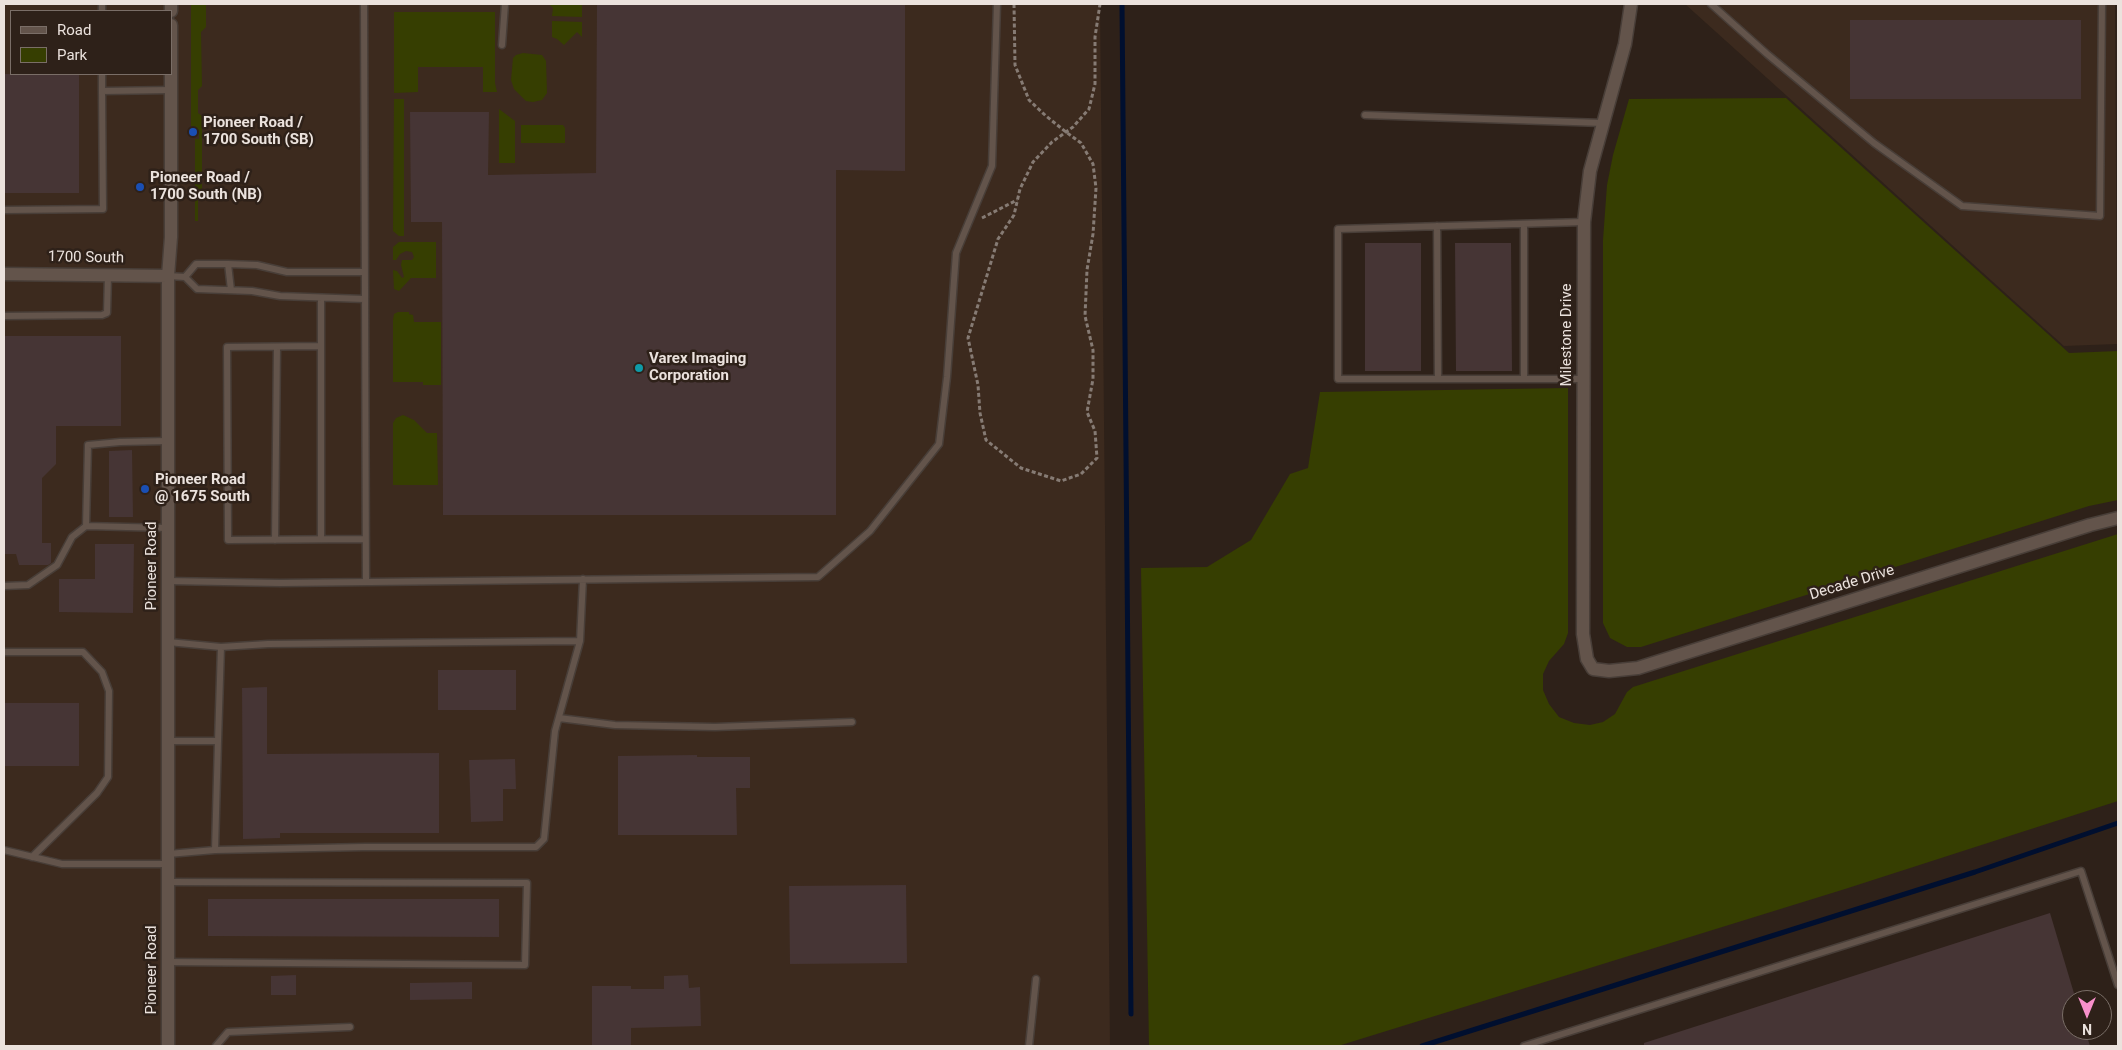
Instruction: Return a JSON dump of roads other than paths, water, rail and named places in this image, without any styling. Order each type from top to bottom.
[{"type":"street","name":"Milestone Drive","points":[[1593,669],[1586,653],[1583,634],[1584,222],[1590,171],[1625,44],[1631,4]]},
{"type":"street","name":"Pioneer Road","points":[[168,1046],[168,276],[171,237],[172,75]]},
{"type":"street","name":"1700 South","points":[[4,274],[168,276]]},
{"type":"street","name":"Decade Drive","points":[[1593,669],[1609,671],[1638,668],[2080,528],[2118,518]]},
{"type":"lane","points":[[364,4],[366,582]]},
{"type":"lane","points":[[502,45],[505,4]]},
{"type":"lane","points":[[168,581],[366,582],[818,576],[870,531],[939,444],[947,377],[956,252],[992,166],[998,4]]},
{"type":"lane","points":[[1712,4],[1767,54],[1874,142],[1962,206],[2100,216],[2102,4]]},
{"type":"lane","points":[[4,210],[103,209],[102,75]]},
{"type":"lane","points":[[102,91],[172,90]]},
{"type":"lane","points":[[1366,115],[1603,123]]},
{"type":"lane","points":[[1583,378],[1338,378],[1338,229],[1584,222]]},
{"type":"lane","points":[[1524,224],[1524,378]]},
{"type":"lane","points":[[1437,226],[1438,378]]},
{"type":"lane","points":[[185,277],[196,264],[257,265],[288,272],[364,272]]},
{"type":"lane","points":[[228,264],[231,290]]},
{"type":"lane","points":[[4,316],[102,315],[107,313],[108,275]]},
{"type":"lane","points":[[168,276],[185,277],[197,289],[252,291],[280,296],[364,300]]},
{"type":"lane","points":[[321,298],[322,539]]},
{"type":"lane","points":[[322,346],[227,347],[228,540],[365,539]]},
{"type":"lane","points":[[276,540],[277,347]]},
{"type":"lane","points":[[86,526],[88,445],[168,441]]},
{"type":"lane","points":[[4,586],[28,585],[57,565],[72,537],[86,526],[168,528]]},
{"type":"lane","points":[[4,850],[62,864],[168,859],[215,850],[536,846],[544,839],[555,731],[580,641],[583,579]]},
{"type":"lane","points":[[168,642],[220,647],[268,644],[580,641]]},
{"type":"lane","points":[[215,850],[220,647]]},
{"type":"lane","points":[[4,652],[83,652],[102,672],[109,691],[108,777],[97,793],[32,857]]},
{"type":"lane","points":[[559,718],[615,725],[715,727],[852,722]]},
{"type":"lane","points":[[168,741],[218,741]]},
{"type":"lane","points":[[1524,1046],[2081,871],[2118,985]]},
{"type":"lane","points":[[168,882],[527,883],[524,965],[168,962]]},
{"type":"lane","points":[[1029,1046],[1036,979]]},
{"type":"lane","points":[[216,1046],[228,1032],[350,1027]]},
{"type":"waterway","points":[[1122,4],[1131,1014]]},
{"type":"waterway","points":[[1422,1046],[1975,872],[2118,823]]},
{"type":"place","name":"Pioneer Road / 1700 South (SB)","points":[[193,132]]},
{"type":"place","name":"Pioneer Road / 1700 South (NB)","points":[[140,187]]},
{"type":"place","name":"Varex Imaging Corporation","points":[[639,368]]},
{"type":"place","name":"Pioneer Road @ 1675 South","points":[[145,489]]}]
